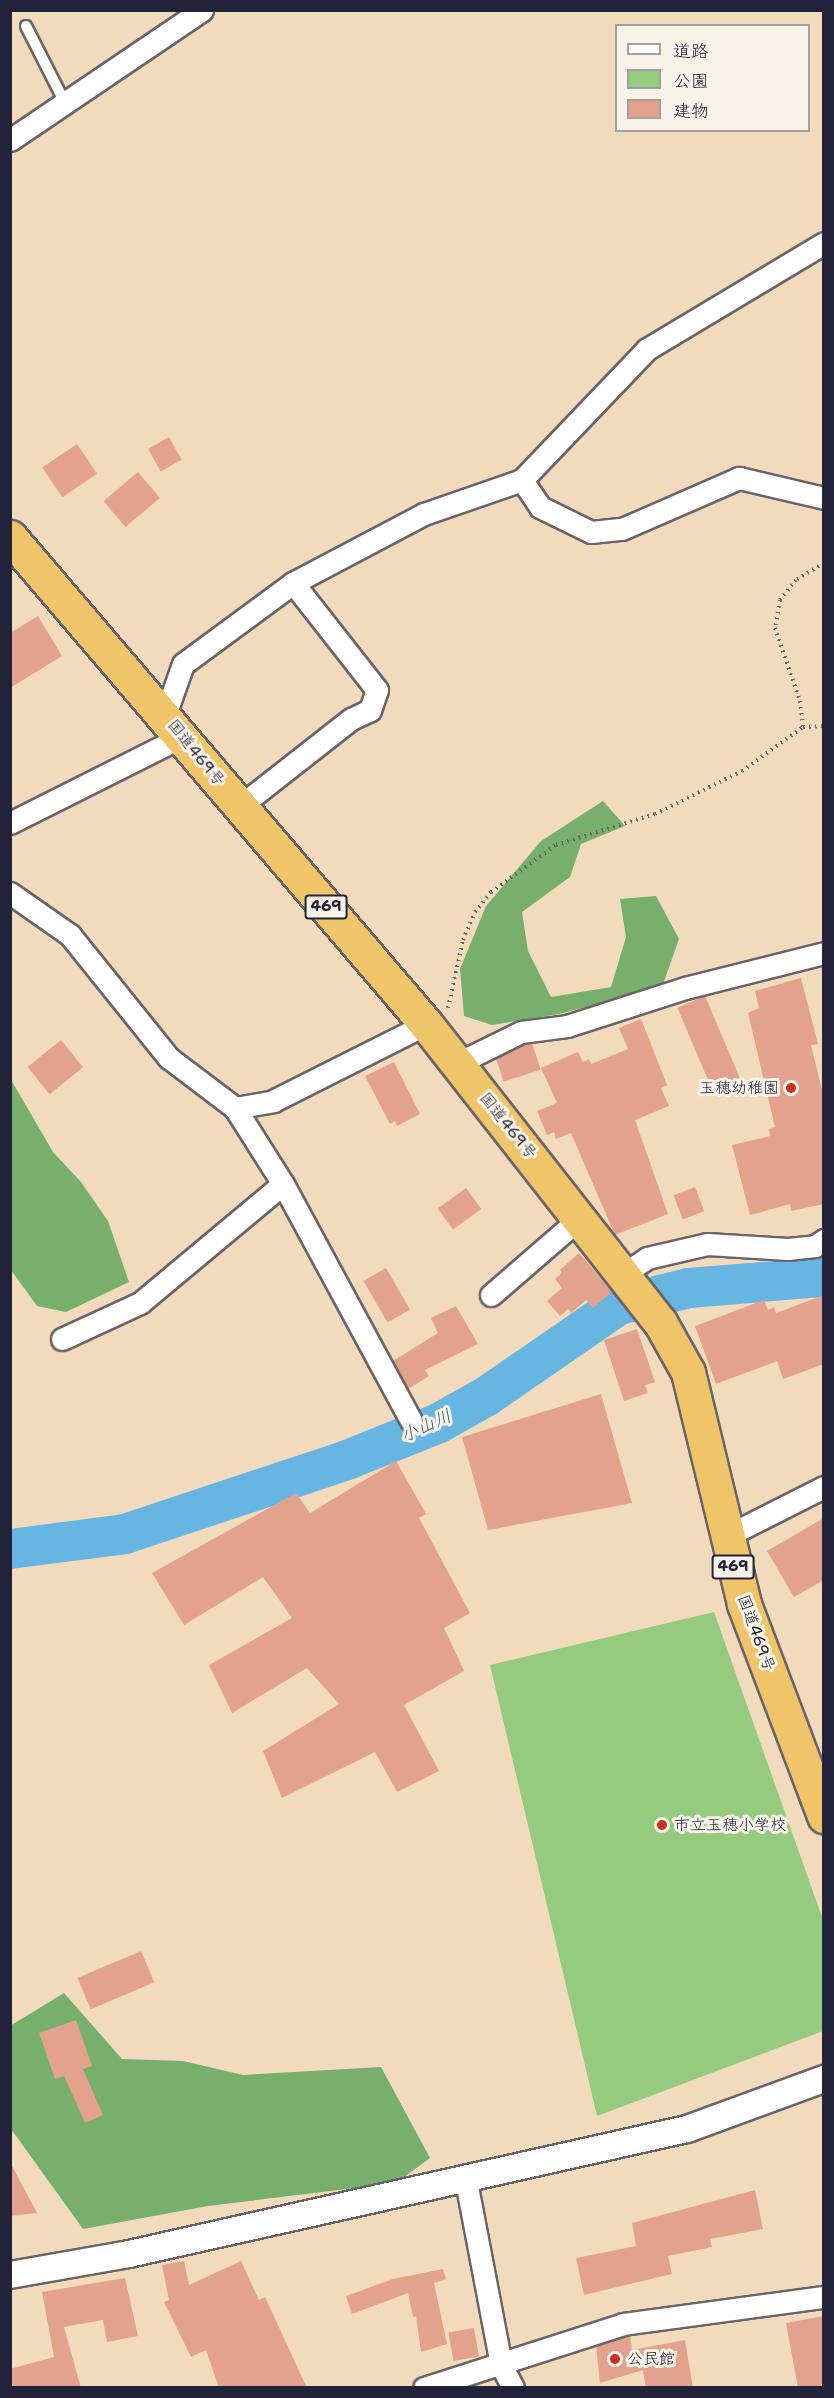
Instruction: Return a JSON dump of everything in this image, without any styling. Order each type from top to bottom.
[{"type":"highway","name":"国道469号","points":[[10,537],[441,1042],[581,1217],[655,1316],[688,1372],[711,1458],[725,1537],[744,1604],[824,1816]]},
{"type":"street","points":[[10,140],[66,106],[202,10]]},
{"type":"street","points":[[10,823],[172,727],[183,664],[293,583],[424,514],[522,480],[647,349],[824,243]]},
{"type":"street","points":[[522,480],[540,507],[591,532],[622,529],[740,478],[824,498]]},
{"type":"street","points":[[240,806],[351,719],[370,710],[376,690],[293,583]]},
{"type":"street","points":[[10,893],[70,935],[169,1058],[235,1108],[283,1184],[411,1421]]},
{"type":"street","points":[[235,1108],[273,1101],[441,1042],[567,1026],[685,988],[824,953]]},
{"type":"street","points":[[63,1339],[140,1303],[283,1184]]},
{"type":"street","points":[[491,1295],[581,1217]]},
{"type":"street","points":[[629,1279],[647,1258],[707,1244],[788,1249],[815,1246],[824,1240]]},
{"type":"street","points":[[725,1537],[824,1487]]},
{"type":"street","points":[[10,2276],[129,2254],[466,2181],[687,2130],[824,2079]]},
{"type":"street","points":[[466,2181],[501,2365],[513,2388]]},
{"type":"street","points":[[424,2388],[623,2324],[824,2297]]},
{"type":"lane","points":[[26,26],[66,106]]},
{"type":"path","points":[[802,727],[800,701],[775,628],[780,600],[796,580],[824,563]]},
{"type":"path","points":[[441,1042],[463,940],[475,912],[491,892],[556,845],[655,814],[742,771],[802,727],[824,726]]},
{"type":"green space","points":[[603,801],[625,826],[581,844],[570,877],[522,912],[528,951],[551,997],[611,987],[626,937],[620,899],[656,896],[679,939],[662,987],[559,1014],[492,1025],[464,1016],[460,969],[486,906],[541,841]]},
{"type":"green space","points":[[10,1078],[53,1152],[81,1182],[108,1221],[129,1282],[66,1312],[37,1306],[11,1270]]},
{"type":"green space","points":[[714,1612],[823,1920],[823,2031],[597,2116],[490,1665]]},
{"type":"green space","points":[[64,1993],[122,2059],[183,2061],[243,2075],[381,2067],[430,2158],[396,2183],[208,2206],[83,2229],[11,2129],[10,2026]]},
{"type":"building","points":[[169,437],[182,460],[161,471],[148,449]]},
{"type":"building","points":[[77,444],[97,474],[62,497],[42,467]]},
{"type":"building","points":[[138,472],[160,498],[125,527],[104,501]]},
{"type":"building","points":[[38,616],[62,656],[10,688],[10,633]]},
{"type":"building","points":[[801,978],[818,1044],[811,1045],[824,1098],[824,1204],[791,1211],[790,1204],[750,1215],[732,1145],[770,1136],[769,1129],[775,1127],[748,1013],[759,1008],[755,991]]},
{"type":"building","points":[[705,996],[740,1078],[712,1090],[677,1008]]},
{"type":"building","points":[[641,1019],[667,1085],[661,1088],[669,1106],[635,1120],[668,1214],[615,1235],[571,1133],[556,1139],[554,1132],[547,1135],[537,1111],[557,1103],[541,1068],[578,1052],[583,1062],[589,1059],[591,1064],[628,1049],[619,1028]]},
{"type":"building","points":[[61,1040],[83,1067],[50,1094],[28,1067]]},
{"type":"building","points":[[532,1043],[541,1070],[504,1082],[495,1055]]},
{"type":"building","points":[[394,1062],[420,1114],[397,1126],[395,1121],[390,1124],[365,1076]]},
{"type":"building","points":[[695,1187],[704,1211],[683,1220],[674,1195]]},
{"type":"building","points":[[466,1188],[481,1209],[453,1230],[438,1209]]},
{"type":"building","points":[[579,1253],[612,1292],[593,1308],[586,1300],[571,1313],[568,1309],[560,1316],[547,1301],[562,1288],[555,1279],[562,1273],[560,1270]]},
{"type":"building","points":[[386,1268],[410,1310],[387,1323],[363,1281]]},
{"type":"building","points":[[824,1295],[824,1364],[783,1379],[777,1361],[716,1384],[695,1326],[764,1300],[768,1310],[774,1307],[776,1313]]},
{"type":"building","points":[[456,1306],[478,1344],[425,1370],[429,1376],[408,1389],[393,1361],[438,1333],[431,1318]]},
{"type":"building","points":[[637,1329],[655,1382],[645,1385],[648,1393],[624,1401],[604,1340]]},
{"type":"building","points":[[601,1394],[632,1503],[488,1530],[462,1437]]},
{"type":"building","points":[[396,1461],[426,1514],[419,1518],[470,1613],[444,1628],[464,1671],[404,1705],[439,1771],[397,1792],[375,1752],[282,1798],[263,1751],[339,1704],[307,1668],[232,1713],[209,1665],[292,1618],[263,1577],[184,1625],[152,1573],[296,1493],[310,1513]]},
{"type":"building","points":[[824,1518],[824,1580],[794,1597],[767,1551]]},
{"type":"building","points":[[141,1951],[154,1982],[91,2009],[77,1978]]},
{"type":"building","points":[[76,2020],[92,2066],[83,2069],[103,2115],[85,2123],[64,2076],[55,2079],[39,2033]]},
{"type":"building","points":[[10,2162],[37,2213],[10,2216]]},
{"type":"building","points":[[755,2190],[763,2229],[710,2239],[712,2247],[668,2256],[672,2274],[584,2295],[576,2258],[636,2246],[632,2223]]},
{"type":"building","points":[[184,2261],[189,2285],[241,2261],[259,2300],[265,2297],[307,2388],[219,2388],[206,2350],[191,2357],[164,2302],[169,2300],[162,2265]]},
{"type":"building","points":[[443,2269],[446,2279],[434,2283],[447,2344],[421,2352],[416,2316],[413,2317],[408,2293],[352,2314],[346,2296],[393,2279]]},
{"type":"building","points":[[125,2278],[138,2336],[107,2342],[103,2320],[64,2327],[81,2388],[10,2388],[10,2369],[54,2357],[42,2292]]},
{"type":"building","points":[[824,2316],[824,2388],[798,2388],[786,2323]]},
{"type":"building","points":[[474,2328],[479,2357],[453,2361],[448,2333]]},
{"type":"building","points":[[630,2336],[632,2350],[685,2340],[693,2388],[646,2388],[643,2370],[600,2383],[596,2346]]},
{"type":"waterway","name":"小山川","points":[[10,1549],[125,1534],[347,1460],[439,1423],[487,1396],[619,1305],[689,1288],[824,1277]]},
{"type":"place","name":"玉穂幼稚園","points":[[791,1088]]},
{"type":"place","name":"市立玉穂小学校","points":[[662,1825]]},
{"type":"place","name":"公民館","points":[[615,2359]]}]
